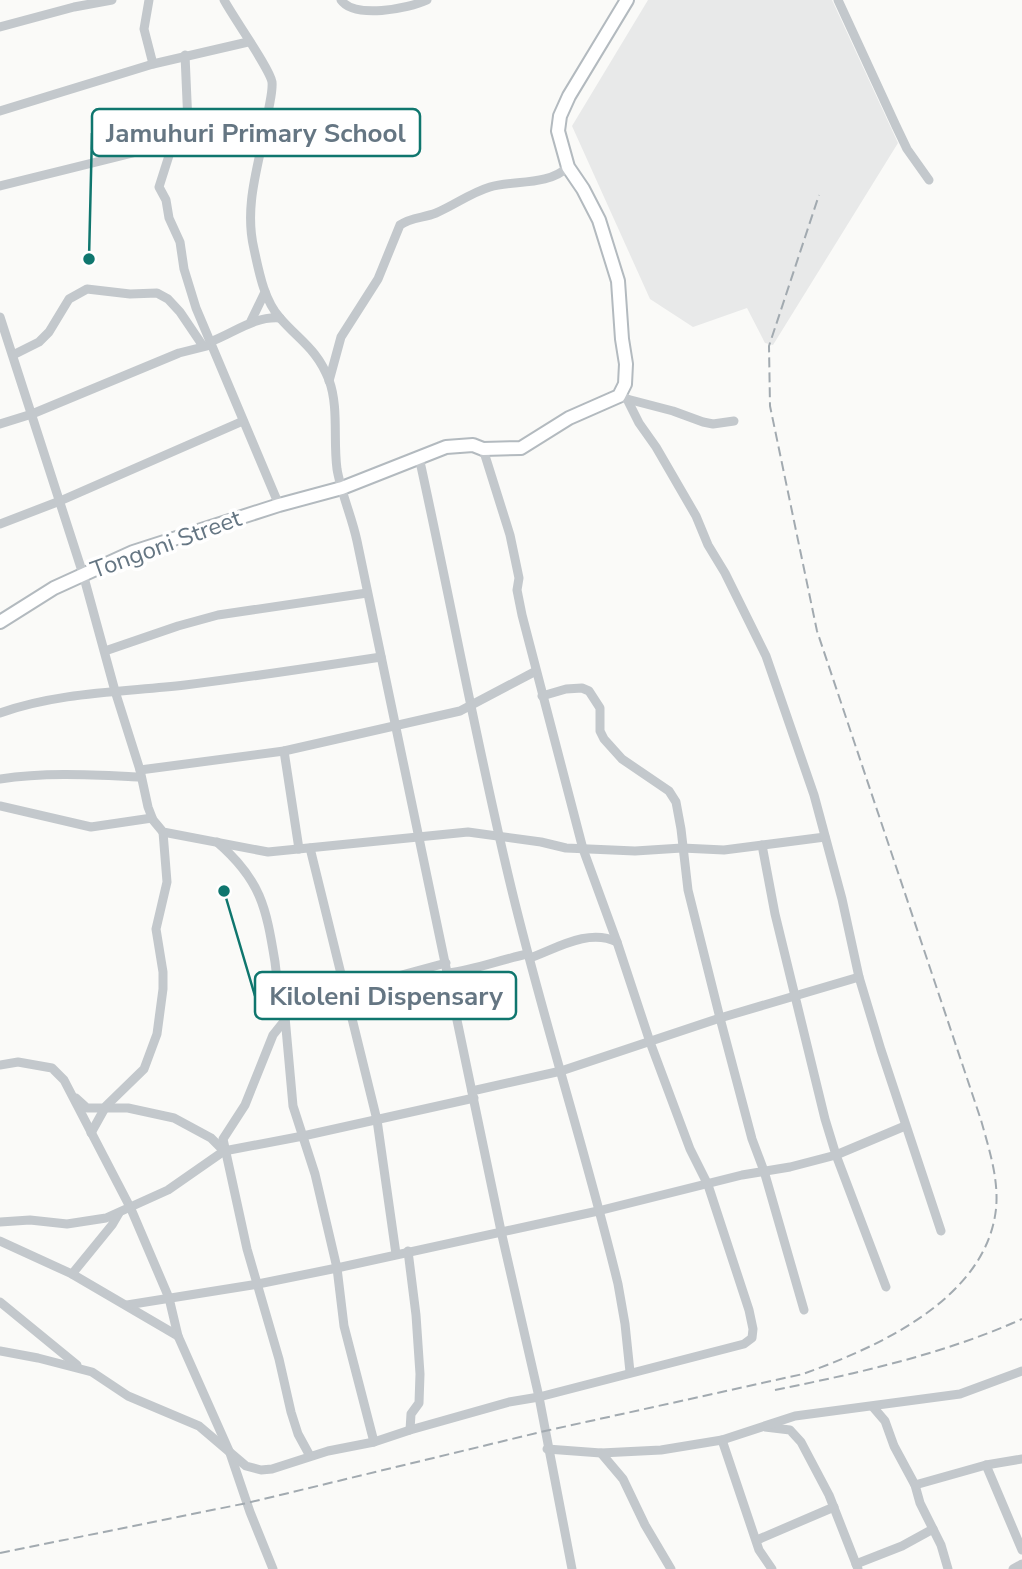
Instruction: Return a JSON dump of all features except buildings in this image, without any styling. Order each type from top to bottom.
[{"type":"street","points":[[0,27],[74,7],[112,0]]},
{"type":"street","points":[[149,0],[144,29],[153,64]]},
{"type":"street","points":[[224,0],[272,82],[253,183],[250,214],[253,245],[265,292],[280,318],[304,340],[317,357],[329,381],[337,469],[351,512],[501,1231],[539,1397],[572,1569]]},
{"type":"street","points":[[341,0],[346,7],[357,10],[403,9],[427,0]]},
{"type":"street","points":[[627,0],[569,96],[560,116],[558,131],[568,167],[583,188],[599,220],[618,281],[626,364],[623,397],[690,504],[708,545],[760,642],[799,748],[842,899],[859,977],[905,1126],[942,1231]]},
{"type":"street","points":[[838,0],[907,149],[929,180]]},
{"type":"street","points":[[0,111],[185,55],[248,42]]},
{"type":"street","points":[[185,55],[188,124],[173,143],[159,187],[180,242],[192,295],[208,344],[279,505]]},
{"type":"street","points":[[0,186],[173,143],[268,112]]},
{"type":"street","points":[[329,381],[341,337],[378,279],[400,225],[432,215],[457,200],[492,186],[539,180],[568,167]]},
{"type":"street","points":[[0,355],[13,354],[39,342],[49,332],[69,299],[87,289],[130,294],[157,293],[168,299],[208,344]]},
{"type":"street","points":[[251,321],[265,292]]},
{"type":"street","points":[[0,317],[83,574],[152,818],[163,832],[167,882],[156,929],[163,989],[157,1034],[144,1069],[106,1107],[91,1133]]},
{"type":"street","points":[[0,424],[32,414],[179,353],[208,344],[251,321],[280,318]]},
{"type":"street","points":[[623,397],[703,422],[734,422]]},
{"type":"street","name":"Tongoni Street","points":[[0,622],[54,588],[133,552],[279,505],[342,488],[446,447],[474,445],[483,449],[521,448],[569,418],[623,397]]},
{"type":"street","points":[[0,524],[60,501],[243,421]]},
{"type":"street","points":[[0,1302],[81,1368],[128,1396],[198,1426],[246,1465],[261,1470],[374,1442],[509,1402],[539,1397],[744,1343],[752,1338],[749,1310],[708,1185],[690,1149],[650,1042],[583,849],[517,590],[519,578],[510,535],[483,449]]},
{"type":"street","points":[[419,457],[499,836],[618,1284],[630,1372]]},
{"type":"street","points":[[105,651],[218,615],[367,593]]},
{"type":"street","points":[[0,713],[49,701],[115,691],[195,684],[381,657]]},
{"type":"street","points":[[0,779],[20,776],[140,773],[284,751],[472,706],[536,671]]},
{"type":"street","points":[[542,695],[566,689],[582,688],[590,691],[600,708],[600,731],[604,739],[622,760],[673,796],[681,829],[688,890],[720,1018],[752,1139],[764,1171],[804,1310]]},
{"type":"street","points":[[284,751],[299,849]]},
{"type":"street","points":[[0,806],[91,827],[152,818]]},
{"type":"street","points":[[163,832],[259,851],[420,839],[468,832],[583,849],[635,851],[682,848],[723,850],[825,837]]},
{"type":"street","points":[[216,841],[242,865],[268,917],[280,995],[287,1010],[285,1020],[290,1091],[315,1174],[337,1268],[344,1326],[374,1442]]},
{"type":"street","points":[[762,845],[775,914],[825,1119],[886,1287]]},
{"type":"street","points":[[310,848],[377,1120],[396,1254]]},
{"type":"street","points":[[287,1010],[298,1003],[345,991],[447,968],[464,971],[490,962],[529,956],[588,937],[602,936],[617,942]]},
{"type":"street","points":[[0,1222],[30,1220],[67,1224],[106,1218],[168,1190],[225,1150],[377,1120],[561,1071],[720,1018],[859,977]]},
{"type":"street","points":[[285,1020],[273,1035],[245,1105],[224,1137],[240,1218],[298,1434],[310,1456]]},
{"type":"street","points":[[0,1065],[18,1062],[52,1068],[64,1080],[131,1209],[169,1298],[178,1336],[230,1453],[273,1569]]},
{"type":"street","points":[[70,1092],[87,1108],[106,1107],[154,1112],[174,1118],[211,1138],[225,1150]]},
{"type":"street","points":[[127,1305],[258,1284],[598,1211],[836,1155],[905,1126]]},
{"type":"street","points":[[72,1274],[112,1226],[119,1213]]},
{"type":"street","points":[[0,1241],[72,1274],[178,1336]]},
{"type":"street","points":[[408,1251],[420,1374],[419,1403],[411,1414],[410,1430]]},
{"type":"street","points":[[0,1351],[81,1368]]},
{"type":"street","points":[[547,1449],[601,1453],[662,1450],[722,1440],[795,1416],[960,1394],[1022,1371]]},
{"type":"street","points":[[873,1406],[885,1421],[894,1446],[915,1485],[920,1503],[941,1545],[948,1569]]},
{"type":"street","points":[[762,1426],[785,1429],[801,1443],[834,1507],[857,1566],[933,1529]]},
{"type":"street","points":[[722,1440],[762,1557],[772,1569]]},
{"type":"street","points":[[601,1453],[623,1479],[645,1525],[671,1569]]},
{"type":"street","points":[[915,1485],[986,1465],[1022,1459]]},
{"type":"street","points":[[986,1465],[1022,1550]]},
{"type":"street","points":[[757,1540],[834,1507]]},
{"type":"street","points":[[1013,1569],[1022,1564]]},
{"type":"shaded area","points":[[648,0],[832,0],[898,143],[773,345],[765,343],[747,308],[693,327],[650,299],[572,126]]},
{"type":"railway","points":[[0,1553],[247,1503],[545,1431],[803,1374],[894,1334],[950,1294],[972,1269],[988,1241],[996,1209],[995,1175],[990,1153],[817,631],[770,406],[769,346],[819,195]]},
{"type":"railway","points":[[775,1390],[932,1352],[1022,1319]]},
{"type":"place","name":"Jamuhuri Primary School","points":[[89,259]]},
{"type":"place","name":"Kiloleni Dispensary","points":[[224,891]]}]
